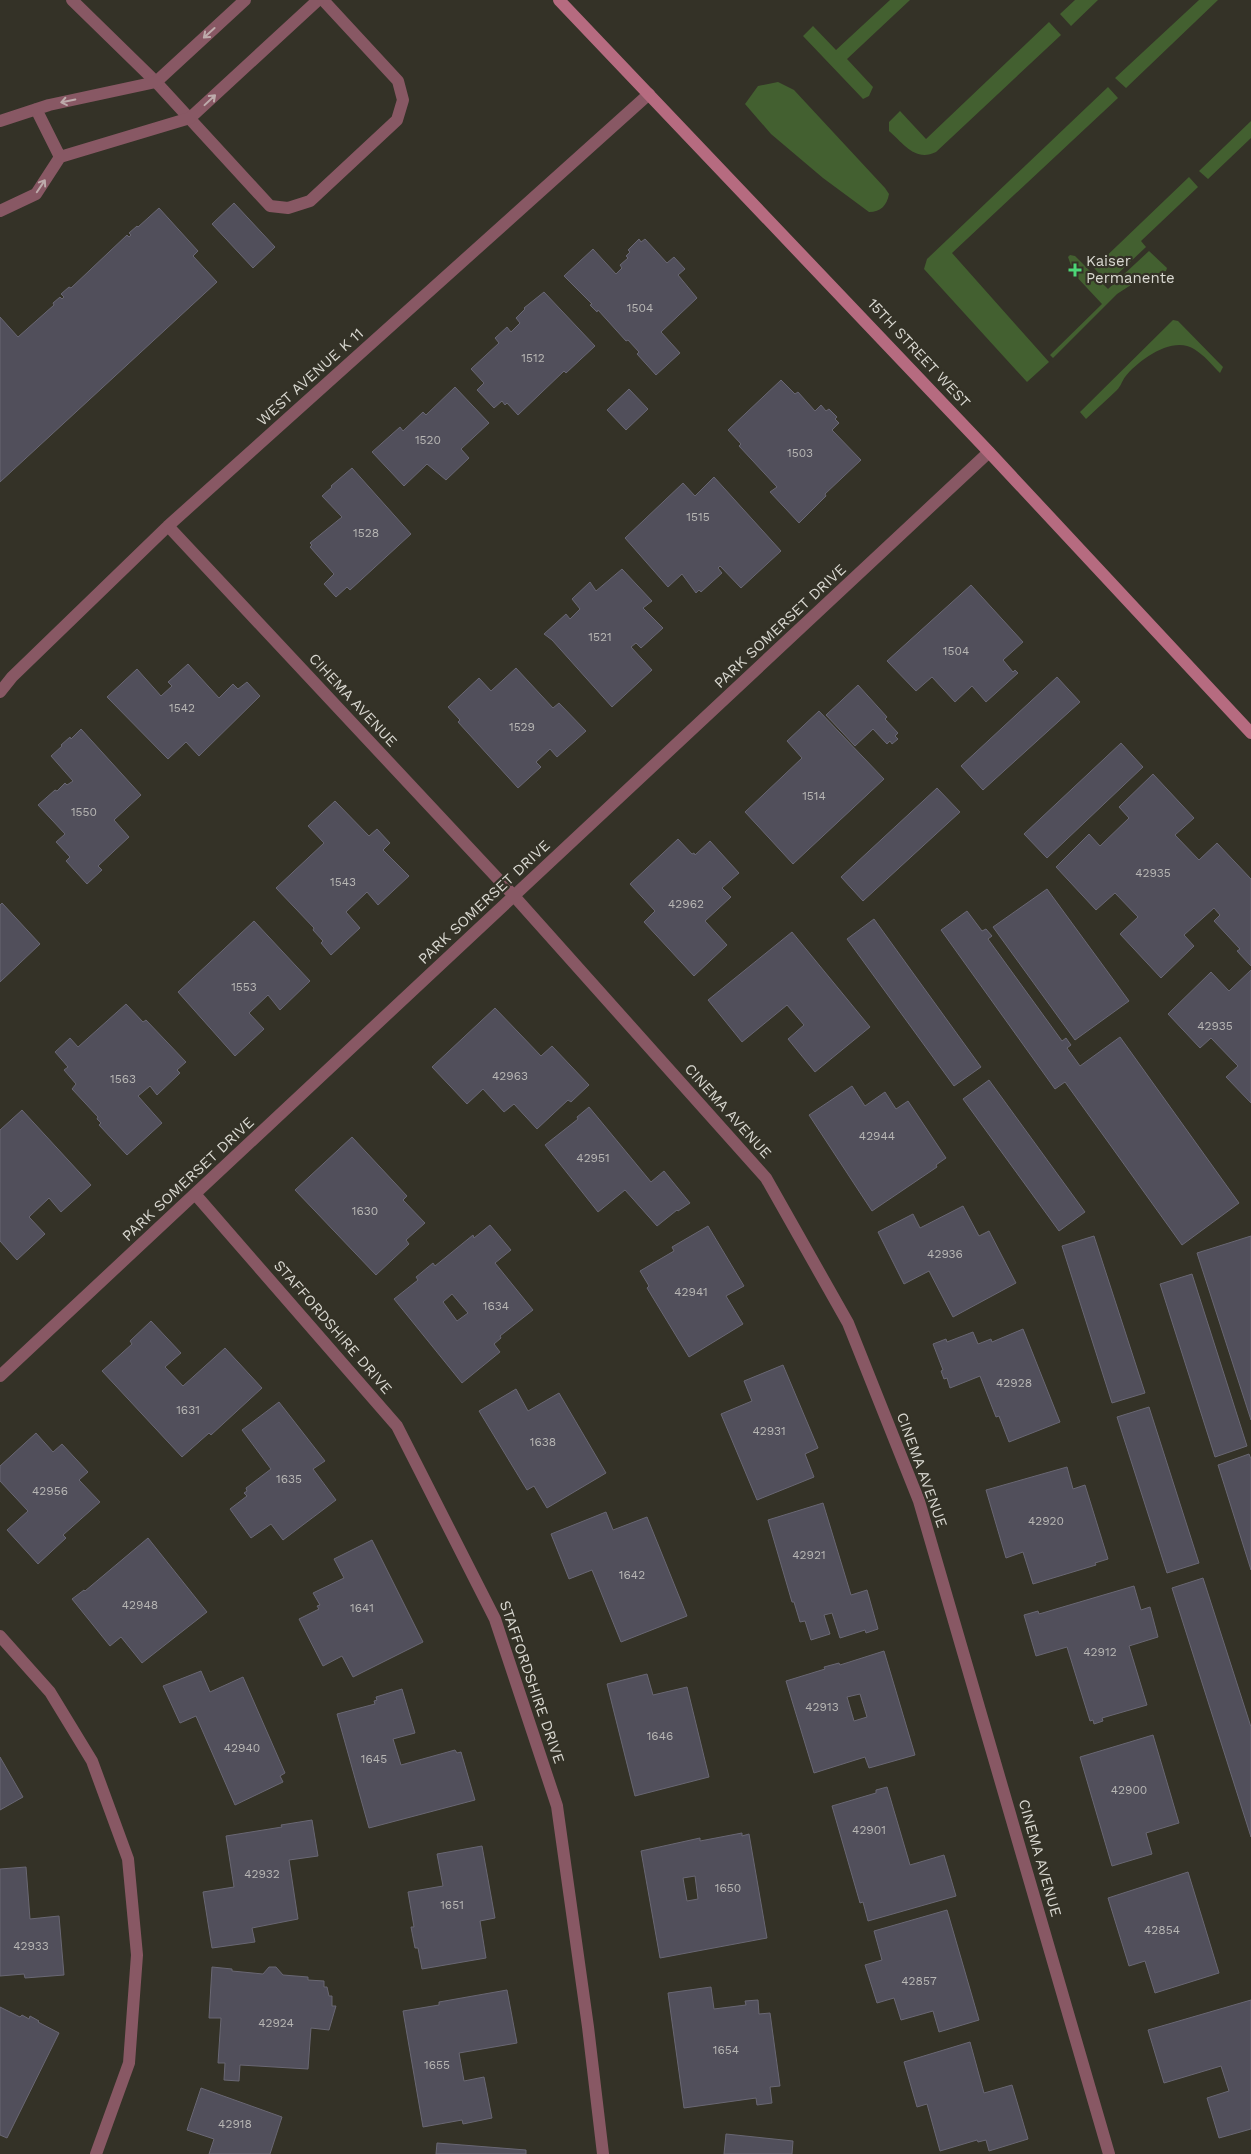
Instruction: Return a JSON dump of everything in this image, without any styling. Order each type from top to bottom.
[{"type":"street","points":[[72,0],[156,82],[270,206],[288,208],[310,201],[397,120],[403,100],[398,80],[323,0]]},
{"type":"street","points":[[0,122],[36,109],[156,82],[245,0]]},
{"type":"street","points":[[0,212],[36,194],[60,157],[190,118],[318,0]]},
{"type":"street","name":"15TH STREET WEST","points":[[559,0],[989,452],[1251,733]]},
{"type":"street","name":"WEST AVENUE K 11","points":[[0,692],[12,677],[168,526],[649,94]]},
{"type":"street","points":[[36,109],[60,157]]},
{"type":"street","name":"PARK SOMERSET DRIVE","points":[[0,1376],[989,452]]},
{"type":"street","name":"CIHEMA AVENUE","points":[[168,526],[514,896]]},
{"type":"street","name":"CINEMA AVENUE","points":[[514,896],[766,1178],[848,1323],[919,1501],[1109,2154]]},
{"type":"street","name":"STAFFORDSHIRE DRIVE","points":[[195,1194],[397,1426],[495,1619],[557,1806],[588,2027],[603,2154]]},
{"type":"street","points":[[0,1636],[50,1692],[92,1761],[128,1859],[137,1955],[129,2063],[96,2154]]},
{"type":"green space","points":[[890,0],[910,0],[847,59],[873,87],[869,96],[863,99],[803,36],[813,26],[836,50]]},
{"type":"green space","points":[[1075,0],[1098,0],[1071,26],[1060,14]]},
{"type":"green space","points":[[1199,0],[1218,0],[1126,88],[1115,78]]},
{"type":"green space","points":[[1049,22],[1061,35],[936,152],[929,155],[916,153],[905,146],[889,131],[889,122],[900,111],[926,139]]},
{"type":"green space","points":[[778,82],[794,90],[885,188],[889,194],[883,207],[877,211],[869,212],[823,178],[771,134],[745,104],[758,86]]},
{"type":"green space","points":[[1108,87],[1118,98],[952,253],[1049,362],[1027,382],[924,269],[927,259]]},
{"type":"green space","points":[[1251,121],[1251,138],[1208,179],[1199,171]]},
{"type":"green space","points":[[1189,177],[1198,187],[1141,241],[1146,247],[1108,283],[1094,268]]},
{"type":"green space","points":[[1149,251],[1167,268],[1166,271],[1140,279],[1117,294],[1053,358],[1050,355],[1102,304],[1074,274],[1068,257],[1070,255],[1075,256],[1108,289]]},
{"type":"green space","points":[[1173,320],[1178,321],[1223,367],[1220,373],[1205,357],[1186,345],[1166,347],[1138,363],[1125,377],[1120,387],[1086,419],[1080,412]]},
{"type":"building","points":[[234,203],[275,247],[253,268],[212,224]]},
{"type":"building","points":[[159,208],[198,251],[193,256],[217,282],[0,482],[0,317],[18,337],[54,305],[53,303],[60,297],[62,299],[64,297],[61,294],[69,287],[71,288],[127,235],[129,237],[131,235],[129,233]]},
{"type":"building","points":[[639,239],[641,242],[645,239],[667,263],[674,257],[685,269],[678,275],[697,298],[661,332],[680,353],[656,375],[637,354],[639,352],[628,340],[626,341],[598,310],[597,312],[590,305],[592,304],[564,276],[593,249],[616,274],[622,268],[620,265],[628,258],[626,256],[630,252],[628,250]]},
{"type":"building","points":[[544,292],[595,346],[566,373],[564,371],[518,415],[507,403],[505,405],[502,401],[494,408],[477,390],[484,383],[471,369],[499,343],[495,338],[507,327],[511,332],[520,323],[516,318],[524,308]]},
{"type":"building","points":[[781,380],[795,394],[798,392],[815,411],[821,405],[826,411],[829,409],[837,417],[835,419],[839,423],[832,430],[861,460],[825,494],[826,496],[799,523],[770,492],[777,487],[739,446],[741,444],[728,430]]},
{"type":"building","points":[[455,387],[489,423],[461,449],[469,458],[446,480],[427,464],[404,486],[372,452],[400,427],[403,431],[423,412],[426,415]]},
{"type":"building","points":[[629,389],[648,409],[626,430],[607,410]]},
{"type":"building","points":[[352,468],[411,534],[350,590],[347,587],[336,597],[324,584],[334,574],[310,547],[312,545],[310,543],[342,517],[322,496]]},
{"type":"building","points":[[714,477],[781,551],[741,588],[720,566],[718,568],[722,573],[701,592],[699,590],[696,593],[682,574],[668,587],[625,538],[683,483],[695,496]]},
{"type":"building","points":[[622,569],[652,601],[643,608],[663,628],[641,648],[636,643],[631,647],[652,670],[612,707],[552,640],[544,634],[566,614],[570,619],[580,609],[572,599],[590,582],[596,591]]},
{"type":"building","points":[[971,585],[1023,642],[1003,660],[1013,672],[1015,670],[1018,673],[986,702],[972,686],[955,702],[932,677],[916,691],[887,661]]},
{"type":"building","points":[[188,664],[219,698],[233,684],[238,689],[247,682],[260,696],[199,756],[186,742],[168,759],[107,697],[137,669],[161,696],[172,686],[168,682]]},
{"type":"building","points":[[516,668],[553,708],[559,703],[586,731],[557,757],[550,749],[536,762],[541,767],[518,788],[458,722],[460,720],[448,707],[479,678],[491,691]]},
{"type":"building","points":[[1057,677],[1080,702],[983,790],[961,766]]},
{"type":"building","points":[[858,685],[887,717],[885,719],[898,733],[895,736],[898,739],[892,744],[890,741],[887,744],[873,729],[855,746],[826,715]]},
{"type":"building","points":[[819,711],[884,779],[793,864],[745,812],[802,758],[787,741]]},
{"type":"building","points":[[81,729],[141,795],[114,820],[129,837],[98,866],[102,870],[87,884],[66,861],[70,857],[56,842],[65,834],[38,805],[65,783],[67,785],[73,781],[51,756]]},
{"type":"building","points":[[1121,743],[1143,767],[1047,858],[1024,834]]},
{"type":"building","points":[[1153,774],[1194,818],[1175,835],[1199,860],[1217,843],[1251,879],[1251,966],[1237,951],[1240,949],[1214,921],[1220,915],[1214,908],[1184,935],[1194,946],[1161,978],[1120,934],[1138,917],[1115,893],[1096,910],[1056,867],[1089,834],[1100,846],[1129,818],[1119,807]]},
{"type":"building","points":[[937,788],[960,812],[863,901],[841,877]]},
{"type":"building","points":[[335,801],[369,836],[377,829],[390,843],[383,850],[409,876],[378,905],[367,892],[346,912],[360,928],[331,955],[321,943],[323,941],[313,930],[314,928],[276,888],[324,843],[308,826]]},
{"type":"building","points":[[678,839],[695,855],[710,841],[739,873],[722,888],[731,897],[705,921],[727,945],[694,976],[644,922],[655,911],[630,884]]},
{"type":"building","points":[[1047,889],[1129,1001],[1075,1040],[993,927]]},
{"type":"building","points":[[2,903],[40,944],[0,982],[0,905]]},
{"type":"building","points":[[967,911],[982,931],[986,929],[992,936],[988,939],[1062,1041],[1066,1038],[1071,1045],[1067,1048],[1080,1066],[1120,1037],[1239,1203],[1182,1245],[1065,1082],[1055,1089],[941,930]]},
{"type":"building","points":[[874,919],[981,1067],[954,1086],[847,939]]},
{"type":"building","points":[[254,921],[310,981],[280,1010],[268,995],[249,1013],[264,1029],[235,1056],[178,992]]},
{"type":"building","points":[[792,932],[870,1027],[815,1072],[788,1039],[804,1025],[787,1005],[742,1042],[708,1000]]},
{"type":"building","points":[[1251,970],[1251,1103],[1226,1077],[1238,1066],[1211,1038],[1200,1048],[1168,1014],[1211,972],[1229,991]]},
{"type":"building","points":[[126,1004],[143,1022],[146,1020],[186,1062],[177,1070],[180,1073],[157,1095],[150,1086],[138,1096],[162,1123],[127,1155],[99,1125],[101,1123],[97,1119],[98,1117],[72,1089],[76,1084],[64,1070],[68,1067],[55,1052],[70,1038],[78,1047]]},
{"type":"building","points":[[495,1008],[541,1056],[552,1046],[589,1085],[571,1102],[568,1100],[537,1129],[514,1104],[504,1112],[483,1089],[467,1104],[432,1067]]},
{"type":"building","points":[[989,1080],[1085,1212],[1059,1231],[963,1099]]},
{"type":"building","points":[[852,1086],[865,1106],[885,1092],[896,1109],[908,1101],[946,1158],[936,1165],[937,1167],[872,1211],[809,1115]]},
{"type":"building","points":[[589,1107],[651,1182],[664,1171],[690,1203],[677,1210],[657,1226],[625,1190],[598,1212],[545,1145],[578,1119],[577,1117]]},
{"type":"building","points":[[22,1110],[91,1185],[61,1212],[49,1198],[29,1217],[45,1234],[17,1260],[0,1241],[0,1130]]},
{"type":"building","points":[[352,1137],[407,1196],[403,1200],[425,1223],[406,1240],[409,1244],[376,1275],[295,1190]]},
{"type":"building","points":[[963,1206],[979,1236],[989,1231],[1016,1283],[953,1317],[929,1271],[904,1284],[878,1232],[913,1214],[920,1228]]},
{"type":"building","points":[[490,1225],[511,1250],[495,1263],[533,1310],[500,1336],[501,1338],[494,1344],[500,1352],[462,1383],[394,1299],[418,1280],[416,1277],[433,1263],[435,1266],[473,1235],[474,1238]],"holes":[[[452,1294],[468,1313],[457,1321],[443,1302]]]},
{"type":"building","points":[[708,1226],[744,1286],[726,1296],[743,1324],[689,1357],[647,1288],[649,1286],[640,1271],[674,1251],[672,1247]]},
{"type":"building","points":[[1094,1236],[1145,1393],[1112,1403],[1062,1246]]},
{"type":"building","points":[[1251,1236],[1251,1420],[1197,1253]]},
{"type":"building","points":[[1192,1274],[1247,1446],[1215,1457],[1160,1284]]},
{"type":"building","points":[[151,1321],[181,1353],[165,1367],[183,1386],[225,1348],[262,1388],[211,1435],[209,1433],[182,1457],[102,1371],[132,1344],[130,1341]]},
{"type":"building","points":[[1023,1329],[1060,1422],[1009,1442],[999,1416],[996,1417],[980,1376],[950,1388],[947,1378],[944,1379],[941,1371],[943,1370],[933,1344],[946,1339],[947,1342],[973,1332],[978,1344],[991,1339],[992,1342]]},
{"type":"building","points":[[783,1365],[818,1448],[805,1454],[814,1477],[757,1500],[721,1414],[752,1401],[744,1381]]},
{"type":"building","points":[[516,1389],[528,1411],[559,1393],[606,1473],[547,1508],[534,1486],[527,1490],[479,1411]]},
{"type":"building","points":[[279,1402],[325,1461],[313,1469],[336,1500],[283,1540],[271,1524],[251,1538],[230,1509],[247,1496],[244,1493],[247,1491],[246,1488],[271,1469],[242,1430]]},
{"type":"building","points":[[1149,1407],[1199,1563],[1167,1573],[1117,1417]]},
{"type":"building","points":[[36,1433],[53,1452],[62,1444],[88,1472],[79,1480],[100,1502],[63,1535],[66,1538],[38,1564],[7,1530],[28,1511],[0,1481],[0,1466]]},
{"type":"building","points":[[1249,1454],[1251,1459],[1251,1570],[1218,1465]]},
{"type":"building","points":[[1067,1467],[1073,1489],[1085,1485],[1108,1559],[1095,1563],[1096,1565],[1033,1584],[1023,1552],[1006,1558],[986,1490]]},
{"type":"building","points":[[823,1503],[851,1595],[867,1590],[878,1629],[866,1633],[865,1630],[840,1638],[832,1613],[824,1615],[830,1634],[811,1640],[805,1621],[800,1622],[794,1602],[792,1602],[768,1520]]},
{"type":"building","points":[[606,1512],[613,1530],[647,1517],[687,1616],[621,1642],[592,1570],[569,1579],[551,1534]]},
{"type":"building","points":[[148,1538],[207,1612],[142,1663],[121,1637],[110,1646],[72,1599],[85,1591]]},
{"type":"building","points":[[372,1540],[423,1642],[353,1677],[342,1656],[323,1666],[299,1619],[319,1609],[317,1606],[320,1605],[313,1593],[344,1578],[334,1559]]},
{"type":"building","points":[[1203,1578],[1251,1727],[1251,1837],[1172,1588]]},
{"type":"building","points":[[1134,1586],[1141,1610],[1150,1607],[1158,1637],[1129,1646],[1147,1705],[1102,1718],[1103,1721],[1094,1724],[1093,1720],[1090,1721],[1067,1647],[1036,1656],[1024,1615],[1038,1611],[1039,1614]]},
{"type":"building","points":[[884,1651],[915,1755],[869,1768],[865,1757],[814,1773],[786,1681],[825,1669],[824,1667],[839,1663],[840,1665]],"holes":[[[860,1694],[867,1717],[854,1721],[847,1697]]]},
{"type":"building","points":[[201,1671],[210,1692],[243,1677],[285,1773],[280,1776],[283,1782],[235,1805],[196,1716],[180,1723],[163,1686]]},
{"type":"building","points":[[647,1674],[653,1695],[687,1687],[709,1777],[635,1796],[607,1684]]},
{"type":"building","points":[[402,1689],[415,1733],[393,1739],[401,1765],[455,1750],[457,1753],[461,1752],[475,1800],[369,1828],[337,1714],[375,1704],[376,1697]]},
{"type":"building","points":[[1153,1735],[1179,1823],[1146,1833],[1152,1854],[1112,1866],[1080,1757]]},
{"type":"building","points":[[0,1757],[23,1797],[0,1810]]},
{"type":"building","points":[[887,1787],[910,1865],[944,1855],[956,1896],[868,1921],[863,1902],[860,1903],[832,1806],[876,1793],[876,1790]]},
{"type":"building","points":[[312,1820],[318,1856],[289,1860],[298,1919],[252,1928],[255,1942],[212,1948],[203,1892],[234,1887],[226,1836]]},
{"type":"building","points":[[742,1833],[742,1836],[749,1834],[767,1938],[660,1958],[641,1851],[700,1838],[700,1841]],"holes":[[[695,1876],[698,1899],[687,1901],[683,1878]]]},
{"type":"building","points":[[482,1846],[495,1918],[480,1921],[486,1958],[422,1969],[411,1927],[414,1927],[408,1892],[443,1886],[437,1854]]},
{"type":"building","points":[[26,1867],[30,1919],[59,1916],[64,1975],[25,1978],[24,1974],[0,1976],[0,1869]]},
{"type":"building","points":[[1188,1872],[1219,1973],[1155,1993],[1145,1961],[1129,1966],[1108,1898]]},
{"type":"building","points":[[947,1910],[979,2020],[939,2032],[933,2011],[901,2020],[894,1998],[877,2003],[865,1965],[882,1960],[874,1931]]},
{"type":"building","points":[[212,1967],[263,1974],[269,1967],[276,1967],[283,1975],[308,1977],[308,1980],[324,1981],[324,1987],[327,1987],[329,1996],[332,1996],[332,2006],[336,2006],[329,2030],[311,2028],[308,2069],[240,2065],[239,2081],[224,2080],[225,2063],[218,2063],[221,2018],[209,2018]]},
{"type":"building","points":[[711,1987],[714,2009],[746,2005],[745,2001],[758,2000],[759,2014],[770,2013],[780,2086],[770,2087],[772,2103],[757,2105],[756,2098],[684,2108],[668,1993]]},
{"type":"building","points":[[507,1990],[517,2043],[459,2053],[464,2081],[484,2077],[492,2118],[463,2124],[462,2120],[423,2127],[403,2011],[439,2005],[439,2002]]},
{"type":"building","points":[[1251,2000],[1251,2129],[1219,2138],[1207,2098],[1229,2091],[1221,2066],[1164,2083],[1148,2030]]},
{"type":"building","points":[[0,2007],[20,2017],[22,2015],[29,2019],[30,2016],[59,2033],[7,2138],[0,2135]]},
{"type":"building","points":[[970,2042],[984,2093],[1012,2085],[1028,2139],[989,2151],[986,2140],[978,2142],[977,2140],[940,2151],[927,2104],[917,2107],[904,2062]]},
{"type":"building","points":[[201,2088],[282,2117],[270,2154],[209,2154],[214,2139],[187,2130]]},
{"type":"building","points":[[726,2134],[793,2141],[792,2154],[724,2154]]},
{"type":"building","points":[[437,2143],[526,2150],[526,2154],[436,2154]]},
{"type":"place","name":"Kaiser Permanente","points":[[1075,270]]}]
